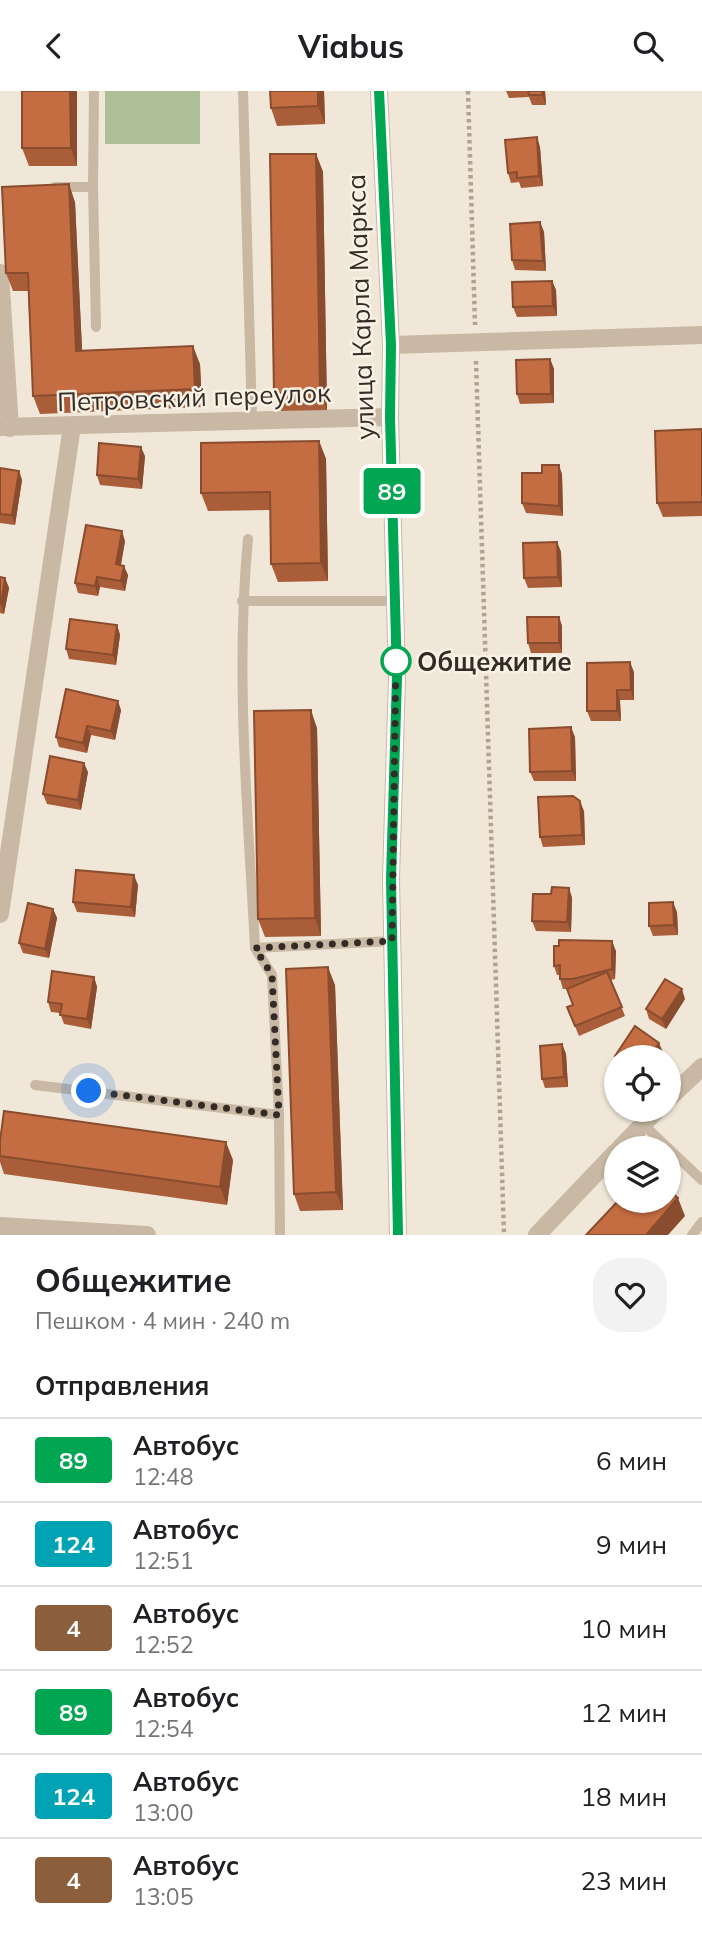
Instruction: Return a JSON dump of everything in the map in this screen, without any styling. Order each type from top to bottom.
[{"type":"street","name":"улица Карла Маркса","points":[[379,91],[391,345],[390,417],[397,677],[392,941],[398,1235]]},
{"type":"street","points":[[0,273],[5,428]]},
{"type":"street","points":[[391,345],[702,335]]},
{"type":"street","name":"Петровский переулок","points":[[5,428],[390,417]]},
{"type":"street","points":[[0,914],[72,426]]},
{"type":"street","points":[[681,1087],[702,1067]]},
{"type":"street","points":[[632,1136],[643,1124]]},
{"type":"street","points":[[537,1235],[604,1165]]},
{"type":"street","points":[[0,1226],[147,1235]]},
{"type":"lane","points":[[94,91],[96,327]]},
{"type":"lane","points":[[243,91],[252,421]]},
{"type":"lane","points":[[40,187],[93,187]]},
{"type":"lane","points":[[248,539],[242,601],[244,737],[255,948],[272,975],[279,1115],[280,1235]]},
{"type":"lane","points":[[242,601],[394,601]]},
{"type":"lane","points":[[255,948],[392,941]]},
{"type":"lane","points":[[35,1084],[279,1115]]},
{"type":"lane","points":[[643,1124],[656,1136]]},
{"type":"lane","points":[[681,1160],[702,1180]]},
{"type":"lane","points":[[692,1235],[702,1222]]},
{"type":"path","points":[[468,91],[504,1235]]},
{"type":"green space","points":[[105,91],[200,91],[200,144],[105,144]]},
{"type":"building","points":[[22,91],[70,91],[71,148],[22,148]]},
{"type":"building","points":[[270,91],[318,91],[318,106],[271,108]]},
{"type":"building","points":[[528,91],[542,91],[542,95],[529,95]]},
{"type":"building","points":[[537,137],[539,176],[517,178],[517,172],[508,173],[505,140]]},
{"type":"building","points":[[270,154],[316,154],[320,392],[274,393]]},
{"type":"building","points":[[69,184],[76,351],[193,346],[195,389],[33,396],[28,273],[6,273],[2,187]]},
{"type":"building","points":[[540,222],[543,261],[512,260],[510,224]]},
{"type":"building","points":[[552,281],[553,306],[513,307],[512,282]]},
{"type":"building","points":[[550,359],[551,394],[517,394],[516,360]]},
{"type":"building","points":[[702,429],[702,502],[657,503],[655,431]]},
{"type":"building","points":[[319,441],[321,563],[271,564],[270,492],[201,493],[201,443]]},
{"type":"building","points":[[99,443],[141,447],[138,479],[97,475]]},
{"type":"building","points":[[542,465],[559,465],[559,506],[522,503],[522,473],[542,473]]},
{"type":"building","points":[[0,468],[19,471],[12,515],[0,514]]},
{"type":"building","points":[[86,525],[122,531],[116,564],[124,566],[121,581],[97,577],[95,586],[75,583]]},
{"type":"building","points":[[557,542],[558,577],[524,578],[523,543]]},
{"type":"building","points":[[0,577],[5,578],[1,604],[0,604]]},
{"type":"building","points":[[527,617],[559,617],[559,643],[528,643]]},
{"type":"building","points":[[70,619],[117,625],[113,655],[66,649]]},
{"type":"building","points":[[630,662],[631,690],[617,690],[617,711],[587,711],[587,663]]},
{"type":"building","points":[[66,689],[118,701],[111,731],[87,726],[83,743],[56,737]]},
{"type":"building","points":[[311,710],[315,918],[258,919],[254,711]]},
{"type":"building","points":[[571,727],[572,771],[530,772],[529,729]]},
{"type":"building","points":[[50,756],[84,763],[78,800],[43,794]]},
{"type":"building","points":[[573,796],[580,801],[582,835],[540,837],[538,797]]},
{"type":"building","points":[[76,870],[134,875],[131,907],[73,902]]},
{"type":"building","points":[[552,887],[569,888],[567,922],[532,921],[533,894],[551,894]]},
{"type":"building","points":[[673,902],[674,925],[649,926],[649,903]]},
{"type":"building","points":[[28,903],[53,909],[45,949],[19,943]]},
{"type":"building","points":[[559,940],[612,941],[612,969],[573,979],[560,979],[560,965],[554,966],[554,946],[559,946]]},
{"type":"building","points":[[328,967],[336,1192],[294,1194],[286,969]]},
{"type":"building","points":[[52,971],[94,977],[87,1019],[60,1015],[62,1004],[48,1002]]},
{"type":"building","points":[[607,972],[622,1007],[575,1026],[567,1007],[573,1005],[567,989]]},
{"type":"building","points":[[665,979],[682,989],[662,1019],[646,1009]]},
{"type":"building","points":[[635,1026],[659,1043],[658,1045],[622,1045]]},
{"type":"building","points":[[562,1044],[564,1077],[542,1079],[540,1046]]},
{"type":"building","points":[[4,1111],[226,1142],[220,1187],[0,1156]]},
{"type":"building","points":[[607,1213],[665,1213],[646,1235],[586,1235]]},
{"type":"bus line","name":"89","points":[[379,91],[391,345],[390,417],[397,677],[391,879],[398,1235]]},
{"type":"place","name":"Общежитие","points":[[396,661]]},
{"type":"route","points":[[89,1091],[279,1115],[272,975],[255,948],[392,941],[396,652],[396,661]]}]
